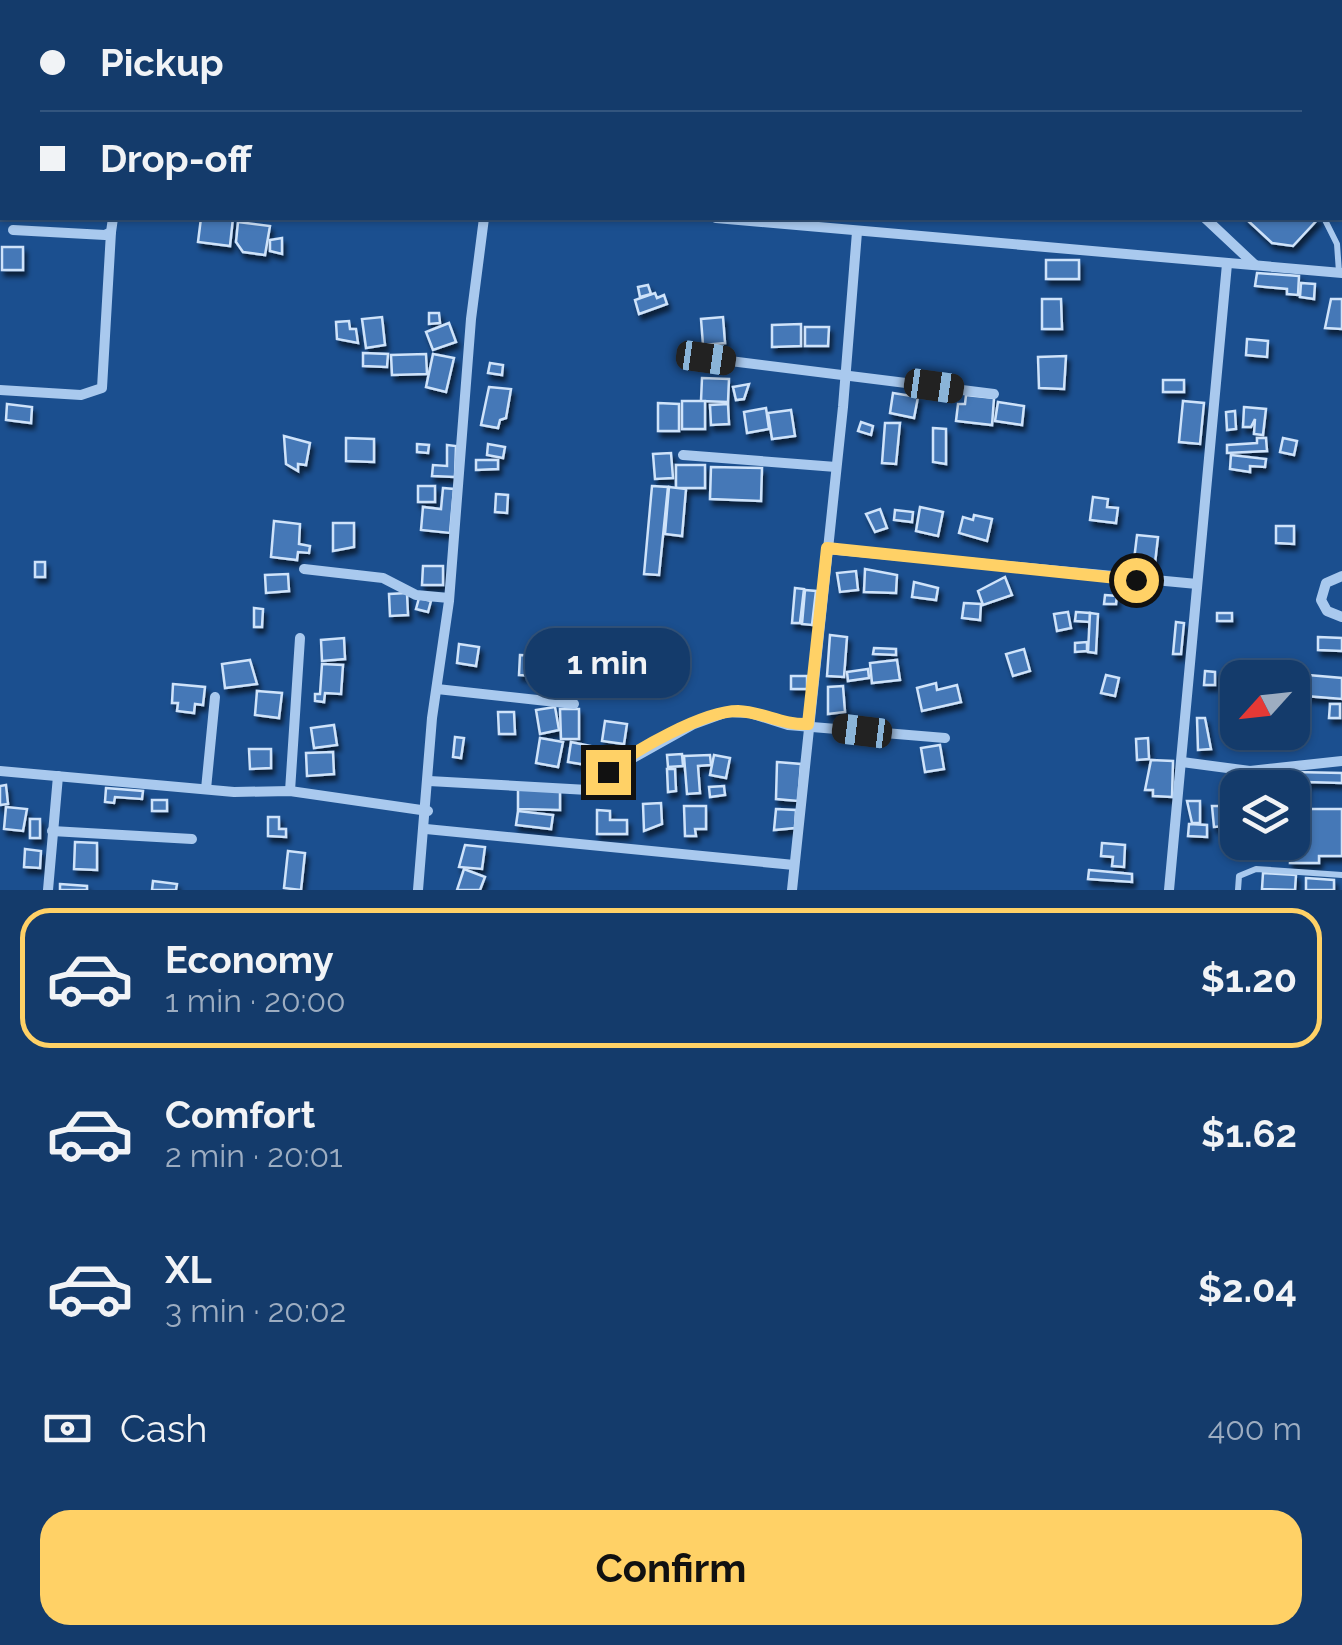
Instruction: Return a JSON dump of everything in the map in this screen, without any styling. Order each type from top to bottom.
[{"type":"street","points":[[0,390],[81,396],[102,388],[113,220]]},
{"type":"street","points":[[418,890],[449,598],[471,319],[484,220]]},
{"type":"street","points":[[736,220],[1341,272]]},
{"type":"street","points":[[1208,220],[1255,266]]},
{"type":"street","points":[[12,230],[111,232]]},
{"type":"street","points":[[792,890],[857,232]]},
{"type":"street","points":[[1169,890],[1227,264]]},
{"type":"street","points":[[706,358],[994,394]]},
{"type":"street","points":[[683,455],[836,468]]},
{"type":"street","points":[[827,548],[1197,584]]},
{"type":"street","points":[[304,568],[383,578],[416,595],[449,598]]},
{"type":"street","points":[[1342,576],[1326,583],[1320,600],[1328,612],[1342,617]]},
{"type":"street","points":[[290,791],[300,638]]},
{"type":"street","points":[[437,689],[574,704]]},
{"type":"street","points":[[206,789],[214,696]]},
{"type":"street","points":[[608,772],[694,724],[727,712],[750,712],[788,725],[945,738]]},
{"type":"street","points":[[1182,762],[1250,771],[1342,761]]},
{"type":"street","points":[[0,771],[206,789],[290,791],[428,811]]},
{"type":"street","points":[[48,890],[58,776]]},
{"type":"street","points":[[428,780],[588,790]]},
{"type":"street","points":[[426,828],[794,865]]},
{"type":"street","points":[[52,831],[192,839]]},
{"type":"lane","points":[[1325,220],[1337,244],[1341,272]]},
{"type":"lane","points":[[1238,890],[1240,876],[1256,869],[1342,875]]},
{"type":"building","points":[[201,220],[233,220],[230,246],[198,242]]},
{"type":"building","points":[[1247,220],[1317,220],[1293,246],[1272,243]]},
{"type":"building","points":[[238,222],[270,226],[265,255],[243,252],[236,242]]},
{"type":"building","points":[[282,238],[282,254],[270,251],[270,240]]},
{"type":"building","points":[[2,247],[23,247],[23,270],[2,270]]},
{"type":"building","points":[[1046,260],[1079,260],[1079,279],[1046,279]]},
{"type":"building","points":[[1257,273],[1299,276],[1298,295],[1287,294],[1287,289],[1255,286]]},
{"type":"building","points":[[1301,283],[1315,284],[1314,299],[1300,297]]},
{"type":"building","points":[[648,285],[651,294],[640,297],[638,287]]},
{"type":"building","points":[[655,293],[657,298],[664,295],[667,304],[639,314],[635,300]]},
{"type":"building","points":[[1042,299],[1061,299],[1062,329],[1042,329]]},
{"type":"building","points":[[1331,299],[1342,299],[1342,329],[1325,328]]},
{"type":"building","points":[[429,313],[439,313],[440,323],[429,324]]},
{"type":"building","points":[[382,317],[385,345],[366,348],[362,319]]},
{"type":"building","points":[[723,317],[725,343],[703,345],[701,319]]},
{"type":"building","points":[[349,321],[350,329],[356,329],[358,343],[337,339],[336,322]]},
{"type":"building","points":[[449,323],[456,342],[433,350],[426,332]]},
{"type":"building","points":[[801,324],[801,346],[772,347],[772,325]]},
{"type":"building","points":[[805,327],[829,327],[828,346],[805,346]]},
{"type":"building","points":[[1247,339],[1268,341],[1267,357],[1246,355]]},
{"type":"building","points":[[363,353],[388,354],[387,367],[363,366]]},
{"type":"building","points":[[426,354],[427,374],[392,375],[391,355]]},
{"type":"building","points":[[433,354],[454,358],[446,392],[426,387]]},
{"type":"building","points":[[1066,356],[1064,389],[1039,388],[1038,357]]},
{"type":"building","points":[[490,363],[503,365],[502,375],[488,373]]},
{"type":"building","points":[[702,378],[729,379],[728,402],[701,401]]},
{"type":"building","points":[[1163,380],[1184,380],[1184,392],[1163,392]]},
{"type":"building","points":[[749,384],[744,399],[736,400],[733,387]]},
{"type":"building","points":[[489,387],[511,389],[506,418],[500,420],[498,428],[481,425]]},
{"type":"building","points":[[893,393],[918,397],[914,418],[890,413]]},
{"type":"building","points":[[966,395],[994,398],[992,425],[956,421],[958,404],[965,404]]},
{"type":"building","points":[[682,401],[705,401],[705,429],[682,429]]},
{"type":"building","points":[[1183,401],[1204,403],[1200,444],[1179,442]]},
{"type":"building","points":[[998,402],[1024,406],[1022,425],[995,421]]},
{"type":"building","points":[[658,403],[679,404],[679,431],[658,431]]},
{"type":"building","points":[[7,404],[32,407],[31,423],[6,420]]},
{"type":"building","points":[[728,404],[729,424],[711,425],[710,405]]},
{"type":"building","points":[[1244,407],[1266,409],[1263,435],[1254,434],[1255,419],[1251,427],[1243,427]]},
{"type":"building","points":[[766,408],[769,429],[747,433],[744,412]]},
{"type":"building","points":[[791,410],[795,436],[772,439],[768,413]]},
{"type":"building","points":[[1235,411],[1236,429],[1227,430],[1226,412]]},
{"type":"building","points":[[861,422],[873,426],[871,435],[858,431]]},
{"type":"building","points":[[885,423],[900,423],[896,464],[882,463]]},
{"type":"building","points":[[933,428],[946,429],[946,464],[933,462]]},
{"type":"building","points":[[284,436],[310,443],[306,465],[298,464],[298,471],[286,464]]},
{"type":"building","points":[[346,438],[374,439],[374,462],[346,461]]},
{"type":"building","points":[[1257,438],[1266,438],[1267,451],[1227,453],[1227,445],[1257,443]]},
{"type":"building","points":[[1283,438],[1297,441],[1294,455],[1280,452]]},
{"type":"building","points":[[417,444],[429,445],[428,453],[417,452]]},
{"type":"building","points":[[488,444],[505,447],[503,458],[487,455]]},
{"type":"building","points":[[447,445],[456,446],[455,477],[432,476],[433,465],[447,466]]},
{"type":"building","points":[[671,453],[673,478],[655,479],[653,454]]},
{"type":"building","points":[[1231,455],[1266,459],[1265,467],[1250,466],[1250,472],[1230,469]]},
{"type":"building","points":[[476,460],[498,460],[498,469],[476,470]]},
{"type":"building","points":[[676,465],[705,465],[705,488],[676,488]]},
{"type":"building","points":[[711,467],[762,468],[761,501],[710,499]]},
{"type":"building","points":[[418,486],[435,486],[435,502],[418,502]]},
{"type":"building","points":[[652,486],[668,487],[659,575],[644,574]]},
{"type":"building","points":[[669,487],[686,489],[682,536],[665,534]]},
{"type":"building","points":[[443,488],[454,489],[450,533],[421,530],[423,507],[441,509]]},
{"type":"building","points":[[496,494],[508,495],[507,513],[495,512]]},
{"type":"building","points":[[1093,497],[1108,499],[1107,507],[1118,508],[1116,523],[1090,520]]},
{"type":"building","points":[[920,507],[943,512],[938,536],[916,531]]},
{"type":"building","points":[[880,509],[887,528],[875,532],[866,514]]},
{"type":"building","points":[[895,510],[913,512],[912,522],[894,520]]},
{"type":"building","points":[[974,515],[992,519],[987,541],[959,533],[963,517],[973,520]]},
{"type":"building","points":[[274,521],[300,524],[299,544],[310,546],[309,553],[298,552],[297,560],[271,557]]},
{"type":"building","points":[[333,523],[354,523],[354,547],[333,551]]},
{"type":"building","points":[[1276,526],[1294,526],[1294,544],[1276,543]]},
{"type":"building","points":[[1137,535],[1158,537],[1155,563],[1134,560]]},
{"type":"building","points":[[35,562],[45,562],[45,577],[35,577]]},
{"type":"building","points":[[423,566],[443,566],[443,585],[422,585]]},
{"type":"building","points":[[865,569],[897,575],[896,593],[864,592]]},
{"type":"building","points":[[856,571],[858,590],[840,592],[837,573]]},
{"type":"building","points":[[288,574],[289,591],[266,593],[265,575]]},
{"type":"building","points":[[1005,577],[1012,595],[983,605],[978,591]]},
{"type":"building","points":[[914,582],[938,588],[936,600],[912,597]]},
{"type":"building","points":[[795,588],[804,589],[800,623],[792,623]]},
{"type":"building","points":[[805,590],[816,591],[812,625],[802,624]]},
{"type":"building","points":[[407,593],[408,615],[390,616],[389,594]]},
{"type":"building","points":[[1105,595],[1117,596],[1116,604],[1104,604]]},
{"type":"building","points":[[419,598],[431,601],[428,612],[416,609]]},
{"type":"building","points":[[964,603],[981,604],[980,620],[962,618]]},
{"type":"building","points":[[254,608],[263,609],[262,627],[254,627]]},
{"type":"building","points":[[1068,612],[1071,628],[1057,631],[1054,614]]},
{"type":"building","points":[[1076,612],[1090,613],[1090,622],[1075,621]]},
{"type":"building","points":[[1090,613],[1098,614],[1096,653],[1088,652]]},
{"type":"building","points":[[1217,613],[1232,613],[1232,621],[1217,621]]},
{"type":"building","points":[[1176,622],[1184,623],[1181,654],[1173,654]]},
{"type":"building","points":[[830,635],[847,637],[844,677],[827,676]]},
{"type":"building","points":[[1318,637],[1342,638],[1342,651],[1318,650]]},
{"type":"building","points":[[344,638],[345,659],[322,661],[321,640]]},
{"type":"building","points":[[1087,642],[1087,651],[1075,652],[1075,643]]},
{"type":"building","points":[[459,644],[479,647],[476,666],[457,663]]},
{"type":"building","points":[[874,648],[896,649],[896,655],[873,654]]},
{"type":"building","points":[[1024,649],[1030,671],[1013,676],[1006,654]]},
{"type":"building","points":[[520,655],[541,656],[540,676],[519,675]]},
{"type":"building","points":[[250,660],[257,684],[225,688],[222,664]]},
{"type":"building","points":[[897,660],[900,680],[872,683],[870,663]]},
{"type":"building","points":[[322,664],[343,665],[341,694],[325,693],[324,702],[315,701],[315,694],[320,694]]},
{"type":"building","points":[[868,669],[869,678],[848,681],[847,672]]},
{"type":"building","points":[[1205,671],[1215,672],[1215,685],[1204,685]]},
{"type":"building","points":[[1106,675],[1119,678],[1115,696],[1101,693]]},
{"type":"building","points":[[1310,675],[1342,678],[1342,699],[1310,696]]},
{"type":"building","points":[[791,676],[807,676],[807,689],[791,689]]},
{"type":"building","points":[[936,683],[937,690],[957,685],[961,702],[922,711],[917,688]]},
{"type":"building","points":[[173,684],[205,687],[203,705],[195,704],[194,713],[177,711],[178,703],[172,703]]},
{"type":"building","points":[[843,686],[845,712],[828,714],[828,687]]},
{"type":"building","points":[[257,691],[282,693],[279,718],[255,715]]},
{"type":"building","points":[[1330,704],[1340,704],[1340,718],[1329,718]]},
{"type":"building","points":[[555,707],[559,730],[540,734],[536,710]]},
{"type":"building","points":[[560,709],[579,709],[579,739],[561,739]]},
{"type":"building","points":[[498,712],[514,712],[515,734],[499,734]]},
{"type":"building","points":[[1197,718],[1205,718],[1211,749],[1198,750]]},
{"type":"building","points":[[605,721],[627,724],[624,744],[602,741]]},
{"type":"building","points":[[334,725],[337,745],[314,748],[311,728]]},
{"type":"building","points":[[455,737],[464,738],[461,758],[453,757]]},
{"type":"building","points":[[540,738],[563,742],[558,767],[536,763]]},
{"type":"building","points":[[1148,738],[1149,759],[1137,760],[1136,739]]},
{"type":"building","points":[[571,742],[595,747],[587,765],[568,762]]},
{"type":"building","points":[[940,745],[944,769],[925,772],[921,748]]},
{"type":"building","points":[[249,749],[271,749],[271,768],[250,769]]},
{"type":"building","points":[[333,752],[334,774],[307,776],[306,753]]},
{"type":"building","points":[[682,754],[683,766],[668,767],[667,755]]},
{"type":"building","points":[[710,755],[711,765],[698,766],[700,793],[687,794],[684,756]]},
{"type":"building","points":[[714,755],[730,758],[726,778],[710,775]]},
{"type":"building","points":[[1151,760],[1173,761],[1172,797],[1153,796],[1153,790],[1145,790]]},
{"type":"building","points":[[777,762],[801,764],[798,801],[776,799]]},
{"type":"building","points":[[667,769],[675,769],[676,791],[668,792]]},
{"type":"building","points":[[1310,772],[1342,773],[1342,783],[1310,782]]},
{"type":"building","points":[[6,785],[8,804],[0,805],[0,786]]},
{"type":"building","points":[[724,786],[725,795],[710,797],[709,787]]},
{"type":"building","points":[[106,788],[143,791],[142,799],[115,797],[114,803],[105,802]]},
{"type":"building","points":[[518,789],[560,790],[560,810],[518,809]]},
{"type":"building","points":[[152,800],[167,800],[167,811],[152,811]]},
{"type":"building","points":[[1187,801],[1200,801],[1200,823],[1192,823]]},
{"type":"building","points":[[661,803],[662,824],[644,831],[643,804]]},
{"type":"building","points":[[684,806],[706,806],[706,829],[695,829],[696,836],[685,836]]},
{"type":"building","points":[[1212,806],[1220,806],[1220,826],[1214,827]]},
{"type":"building","points":[[6,807],[27,809],[23,831],[4,829]]},
{"type":"building","points":[[776,809],[796,810],[795,828],[774,830]]},
{"type":"building","points":[[1310,809],[1342,809],[1342,856],[1319,856],[1319,863],[1290,863],[1310,860]]},
{"type":"building","points":[[597,810],[610,811],[610,820],[627,820],[627,834],[597,834]]},
{"type":"building","points":[[518,811],[553,815],[551,829],[516,825]]},
{"type":"building","points":[[268,817],[279,817],[279,829],[286,829],[286,837],[268,836]]},
{"type":"building","points":[[30,819],[40,819],[40,838],[30,838]]},
{"type":"building","points":[[1189,824],[1207,825],[1207,837],[1188,836]]},
{"type":"building","points":[[75,842],[97,843],[97,870],[74,869]]},
{"type":"building","points":[[1102,843],[1125,845],[1124,867],[1112,866],[1113,857],[1101,856]]},
{"type":"building","points":[[465,845],[485,847],[482,869],[459,867]]},
{"type":"building","points":[[25,849],[41,851],[40,868],[24,867]]},
{"type":"building","points":[[288,851],[305,853],[301,890],[284,888]]},
{"type":"building","points":[[464,869],[485,877],[480,890],[457,890]]},
{"type":"building","points":[[1089,870],[1132,874],[1132,882],[1088,879]]},
{"type":"building","points":[[1263,873],[1296,875],[1295,890],[1262,889]]},
{"type":"building","points":[[1306,878],[1334,880],[1334,890],[1306,890]]},
{"type":"building","points":[[153,881],[177,884],[176,890],[152,890]]},
{"type":"building","points":[[60,884],[87,886],[87,890],[60,890]]},
{"type":"route","points":[[608,772],[632,755],[727,712],[750,712],[788,725],[808,724],[827,548],[1136,580]]}]
